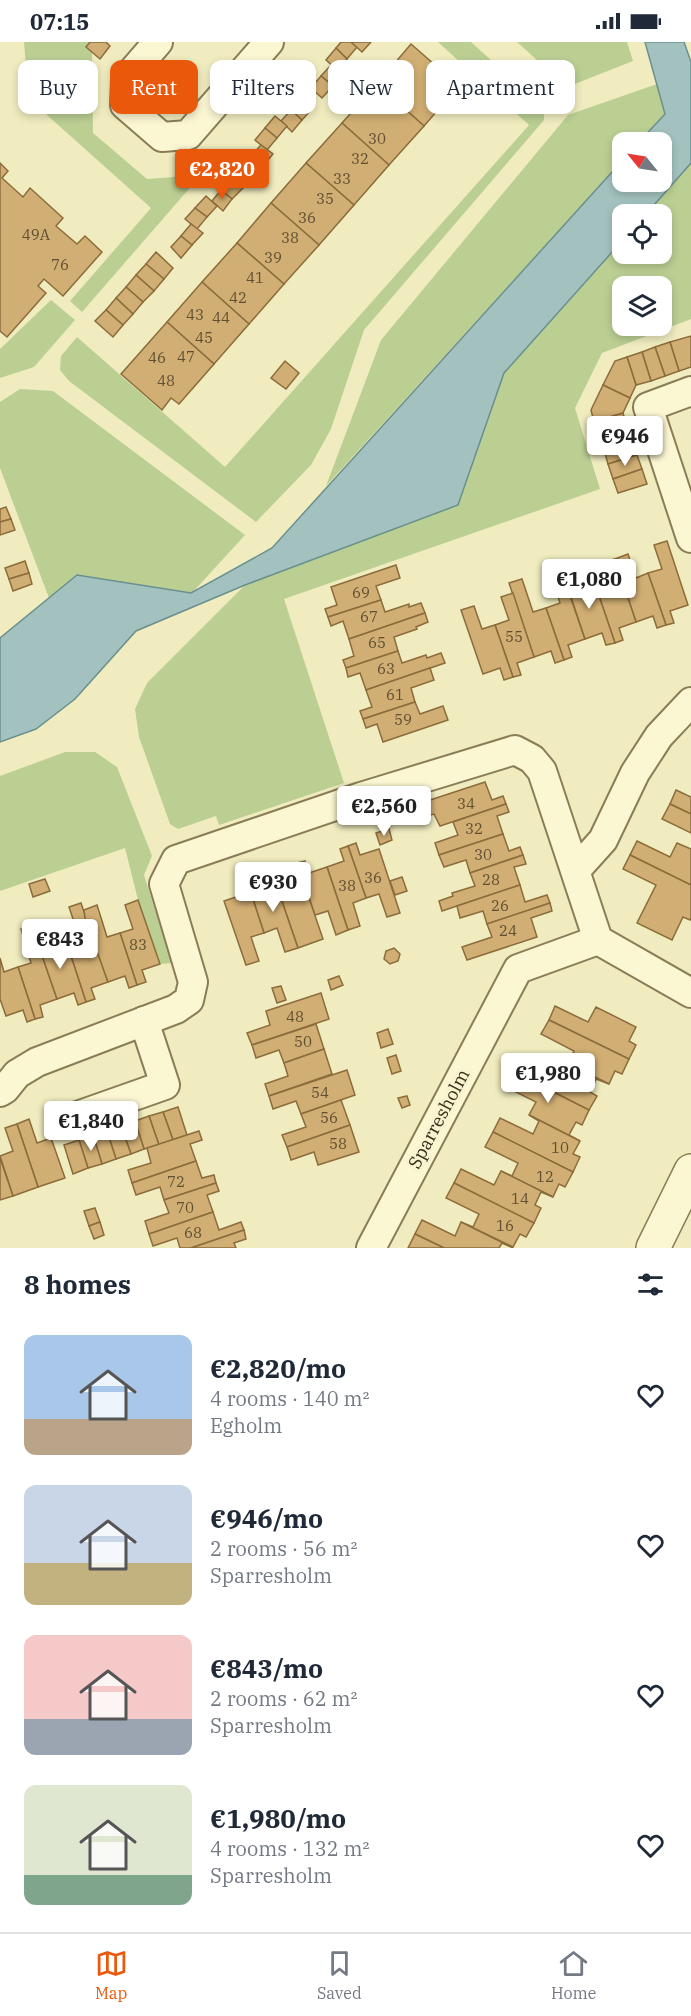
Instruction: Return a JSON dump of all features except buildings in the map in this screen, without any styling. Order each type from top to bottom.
[{"type":"street","points":[[158,42],[126,79],[125,105],[162,137],[188,135],[269,42]]},
{"type":"street","points":[[691,391],[648,407],[684,493],[691,538]]},
{"type":"street","points":[[576,870],[603,840],[635,773],[659,736],[691,702]]},
{"type":"street","points":[[0,1092],[17,1074],[37,1062],[176,1009],[189,1000],[193,982],[164,884],[176,860],[362,797],[515,750],[532,759],[542,771],[598,940],[691,993]]},
{"type":"street","name":"Sparresholm","points":[[371,1248],[518,969],[598,940]]},
{"type":"street","points":[[63,1121],[165,1085],[144,1021]]},
{"type":"street","points":[[653,1248],[691,1172]]},
{"type":"green space","points":[[24,42],[101,42],[92,52],[92,60],[26,60]]},
{"type":"green space","points":[[438,42],[471,42],[491,60],[458,60]]},
{"type":"green space","points":[[517,42],[627,42],[633,61],[575,84],[575,60],[537,60]]},
{"type":"green space","points":[[657,84],[665,114],[648,132],[612,132],[612,172],[326,486],[381,340],[568,115]]},
{"type":"green space","points":[[93,114],[93,133],[147,179],[201,175],[82,312],[70,301],[151,208],[47,115]]},
{"type":"green space","points":[[517,114],[544,114],[544,120],[364,330],[331,429],[311,465],[256,522],[69,381],[60,370],[61,356],[77,337],[225,467],[529,125]]},
{"type":"green space","points":[[691,163],[691,319],[672,326],[672,276],[612,276],[612,336],[646,336],[602,353],[575,408],[600,489],[284,599],[344,783],[219,825],[216,816],[178,829],[170,824],[139,737],[135,709],[147,683],[245,585],[458,505],[504,373],[612,252],[612,264],[672,264],[672,204],[655,204],[665,192],[672,192],[672,185]]},
{"type":"green space","points":[[51,300],[75,320],[34,367],[0,378],[0,349]]},
{"type":"green space","points":[[20,389],[53,391],[245,535],[192,593],[77,575],[49,598],[0,468],[0,402]]},
{"type":"green space","points":[[65,752],[95,752],[117,767],[152,856],[144,875],[172,963],[160,964],[138,900],[125,848],[0,891],[0,776]]},
{"type":"water","points":[[645,42],[684,42],[691,62],[691,163],[672,185],[672,132],[648,132],[665,114]]},
{"type":"water","points":[[612,172],[612,192],[665,192],[655,204],[612,204],[612,252],[504,373],[458,505],[245,585],[136,631],[75,699],[36,729],[0,742],[0,638],[77,575],[191,593],[272,548]]}]
